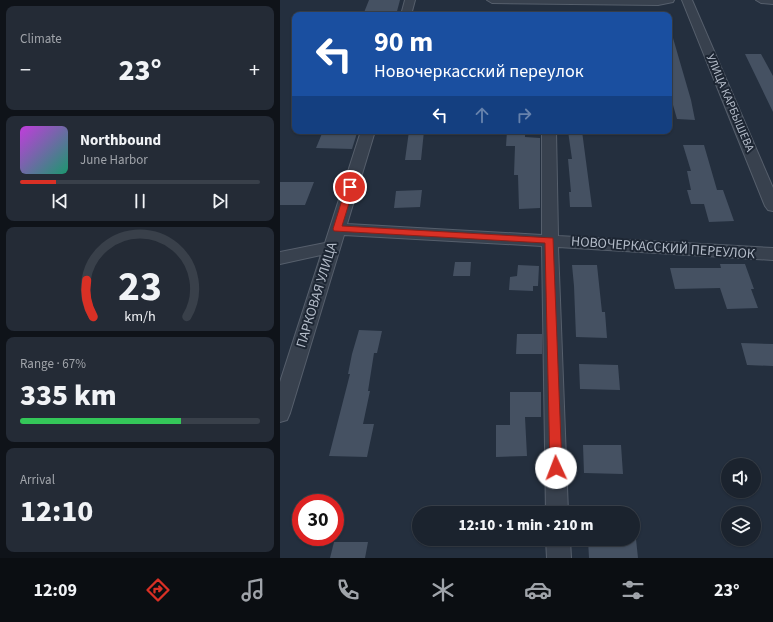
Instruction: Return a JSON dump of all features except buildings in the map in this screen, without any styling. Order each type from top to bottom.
[{"type":"street","points":[[407,12],[410,0]]},
{"type":"street","points":[[492,0],[548,3],[658,2],[669,0]]},
{"type":"street","name":"УЛИЦА КАРБЫШЕВА","points":[[688,0],[773,206]]},
{"type":"street","points":[[761,0],[773,1]]},
{"type":"street","name":"ПАРКОВАЯ УЛИЦА","points":[[280,413],[367,134]]},
{"type":"street","points":[[549,134],[550,240],[557,506]]},
{"type":"street","name":"НОВОЧЕРКАССКИЙ ПЕРЕУЛОК","points":[[337,229],[550,240],[773,254]]},
{"type":"street","points":[[280,258],[333,247]]},
{"type":"street","points":[[558,546],[559,558]]},
{"type":"route","points":[[350,187],[337,229],[550,240],[556,468]]}]
